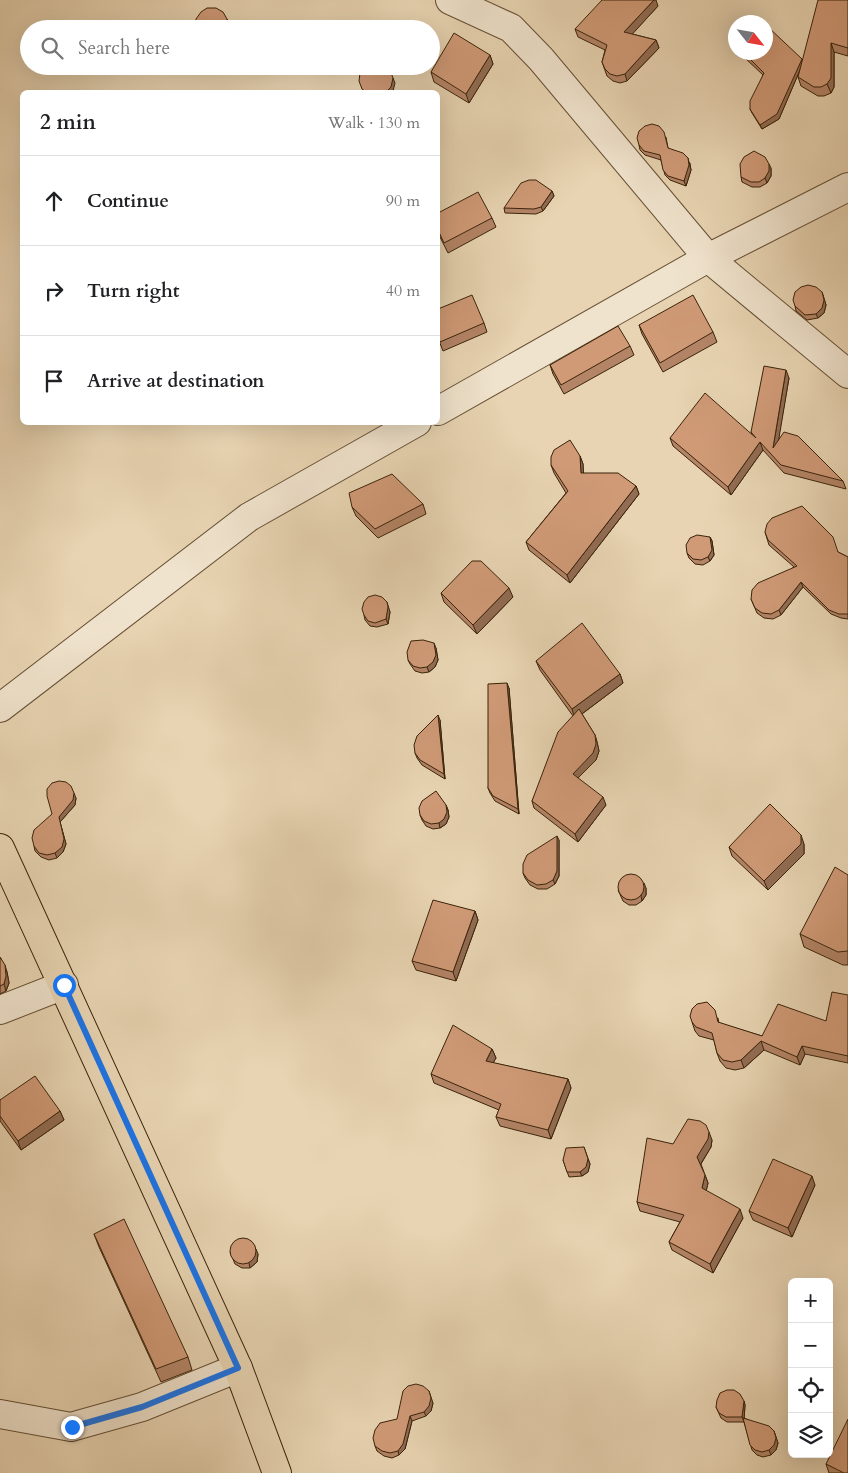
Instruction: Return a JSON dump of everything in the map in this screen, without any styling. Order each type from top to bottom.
[{"type":"main road","points":[[0,848],[238,1368],[277,1473]]},
{"type":"street","points":[[450,0],[511,28],[541,59],[708,258],[848,374]]},
{"type":"street","points":[[440,410],[708,258],[848,187]]},
{"type":"street","points":[[0,708],[249,517],[412,425]]},
{"type":"street","points":[[0,1010],[64,985]]},
{"type":"street","points":[[0,1414],[72,1427],[142,1407],[238,1368]]},
{"type":"building","points":[[602,0],[654,0],[624,32],[656,40],[625,74],[617,76],[610,74],[602,62],[607,45],[575,29]]},
{"type":"building","points":[[818,0],[848,0],[848,48],[831,43],[831,78],[827,84],[821,87],[814,87],[798,77]]},
{"type":"building","points":[[207,8],[216,8],[223,12],[227,20],[196,20],[201,12]]},
{"type":"building","points":[[773,32],[802,59],[777,114],[760,125],[750,109],[750,101],[764,73],[751,60],[773,60]]},
{"type":"building","points":[[454,33],[490,55],[466,94],[436,75],[440,75],[440,57]]},
{"type":"building","points":[[360,75],[392,75],[393,78],[391,87],[388,90],[363,90],[359,81]]},
{"type":"building","points":[[652,124],[659,126],[664,132],[668,148],[683,153],[688,158],[689,165],[684,181],[668,176],[663,170],[660,155],[644,151],[639,145],[637,138],[639,131],[645,126]]},
{"type":"building","points":[[754,151],[765,157],[769,164],[769,171],[765,178],[759,182],[751,182],[741,177],[740,164],[744,157]]},
{"type":"building","points":[[536,180],[552,191],[541,207],[534,209],[504,208],[521,183]]},
{"type":"building","points":[[478,192],[492,218],[444,243],[440,234],[440,212]]},
{"type":"building","points":[[808,285],[816,287],[822,292],[824,300],[822,308],[816,314],[805,315],[795,306],[793,300],[795,292],[801,287]]},
{"type":"building","points":[[472,295],[484,323],[440,342],[440,308]]},
{"type":"building","points":[[693,295],[713,332],[660,363],[639,325]]},
{"type":"building","points":[[618,326],[630,346],[561,385],[550,365]]},
{"type":"building","points":[[764,366],[786,370],[773,448],[784,432],[798,436],[843,481],[781,465],[760,442],[728,487],[670,438],[705,393],[756,438],[751,432]]},
{"type":"building","points":[[570,440],[580,456],[581,473],[618,473],[636,486],[567,575],[526,542],[568,491],[551,465],[551,457],[554,450]]},
{"type":"building","points":[[392,474],[423,504],[375,529],[352,507],[349,493]]},
{"type":"building","points":[[802,506],[833,537],[838,552],[848,557],[848,614],[839,614],[829,610],[801,582],[779,610],[771,614],[762,613],[755,608],[751,599],[752,590],[758,583],[797,566],[768,540],[765,532],[767,524],[772,518]]},
{"type":"building","points":[[697,535],[710,537],[712,550],[708,557],[701,560],[693,559],[687,553],[686,545],[690,538]]},
{"type":"building","points":[[472,561],[481,561],[509,588],[473,625],[441,593]]},
{"type":"building","points":[[375,595],[382,597],[387,602],[388,607],[386,619],[375,623],[368,621],[362,609],[368,597]]},
{"type":"building","points":[[582,623],[620,674],[572,709],[536,661]]},
{"type":"building","points":[[423,640],[434,643],[436,655],[433,662],[427,667],[420,668],[413,666],[408,660],[407,652],[411,641]]},
{"type":"building","points":[[507,683],[518,809],[493,796],[488,788],[488,684]]},
{"type":"building","points":[[579,709],[595,735],[596,744],[593,753],[573,774],[603,797],[575,834],[532,801],[558,732]]},
{"type":"building","points":[[438,715],[444,774],[420,760],[415,753],[414,745],[417,736]]},
{"type":"building","points":[[66,782],[71,786],[74,793],[73,800],[59,817],[64,839],[62,847],[55,853],[47,855],[39,853],[34,846],[32,838],[34,830],[52,814],[47,789],[52,783]]},
{"type":"building","points":[[436,791],[446,805],[447,812],[444,819],[439,823],[431,824],[424,821],[420,815],[419,808],[422,801]]},
{"type":"building","points":[[770,804],[801,835],[801,844],[764,881],[729,847]]},
{"type":"building","points":[[557,836],[557,871],[553,880],[546,884],[537,885],[528,880],[523,873],[523,864],[527,855]]},
{"type":"building","points":[[835,867],[848,875],[848,951],[838,952],[800,934]]},
{"type":"building","points":[[631,874],[640,878],[644,887],[640,896],[631,900],[622,896],[618,887],[622,878]]},
{"type":"building","points":[[433,900],[475,911],[453,972],[412,961]]},
{"type":"building","points":[[0,957],[5,965],[6,976],[4,984],[0,986]]},
{"type":"building","points":[[832,992],[848,995],[848,1056],[802,1046],[797,1057],[761,1041],[741,1060],[732,1062],[723,1060],[717,1053],[712,1033],[696,1027],[690,1016],[692,1009],[697,1004],[707,1002],[715,1010],[718,1022],[762,1036],[778,1004],[826,1021]]},
{"type":"building","points":[[453,1025],[492,1049],[486,1061],[568,1079],[548,1130],[496,1117],[501,1104],[431,1074]]},
{"type":"building","points":[[35,1076],[60,1111],[18,1141],[0,1116],[0,1100]]},
{"type":"building","points":[[688,1119],[700,1121],[706,1125],[709,1132],[708,1139],[697,1157],[705,1175],[702,1188],[740,1209],[710,1264],[669,1242],[684,1215],[637,1202],[647,1138],[673,1144]]},
{"type":"building","points":[[584,1147],[588,1159],[586,1167],[580,1172],[567,1172],[563,1160],[566,1148]]},
{"type":"building","points":[[773,1159],[812,1176],[788,1228],[749,1211]]},
{"type":"building","points":[[124,1219],[188,1357],[156,1369],[94,1234]]},
{"type":"building","points":[[243,1238],[252,1242],[256,1251],[252,1260],[243,1264],[234,1260],[230,1251],[234,1242]]},
{"type":"building","points":[[416,1384],[423,1386],[429,1391],[431,1398],[429,1406],[424,1412],[410,1416],[403,1444],[398,1451],[390,1453],[382,1451],[375,1446],[373,1438],[375,1430],[380,1423],[397,1419],[403,1391],[408,1386]]},
{"type":"building","points":[[734,1390],[740,1394],[744,1401],[742,1417],[726,1417],[719,1413],[716,1407],[717,1400],[720,1393]]},
{"type":"building","points":[[743,1418],[769,1426],[774,1431],[776,1438],[774,1445],[769,1450],[762,1452],[755,1450],[750,1445]]},
{"type":"building","points":[[848,1419],[848,1473],[844,1473],[826,1464],[829,1458],[833,1458],[833,1450]]},
{"type":"route","points":[[64,985],[238,1368],[142,1407],[72,1427]]}]
